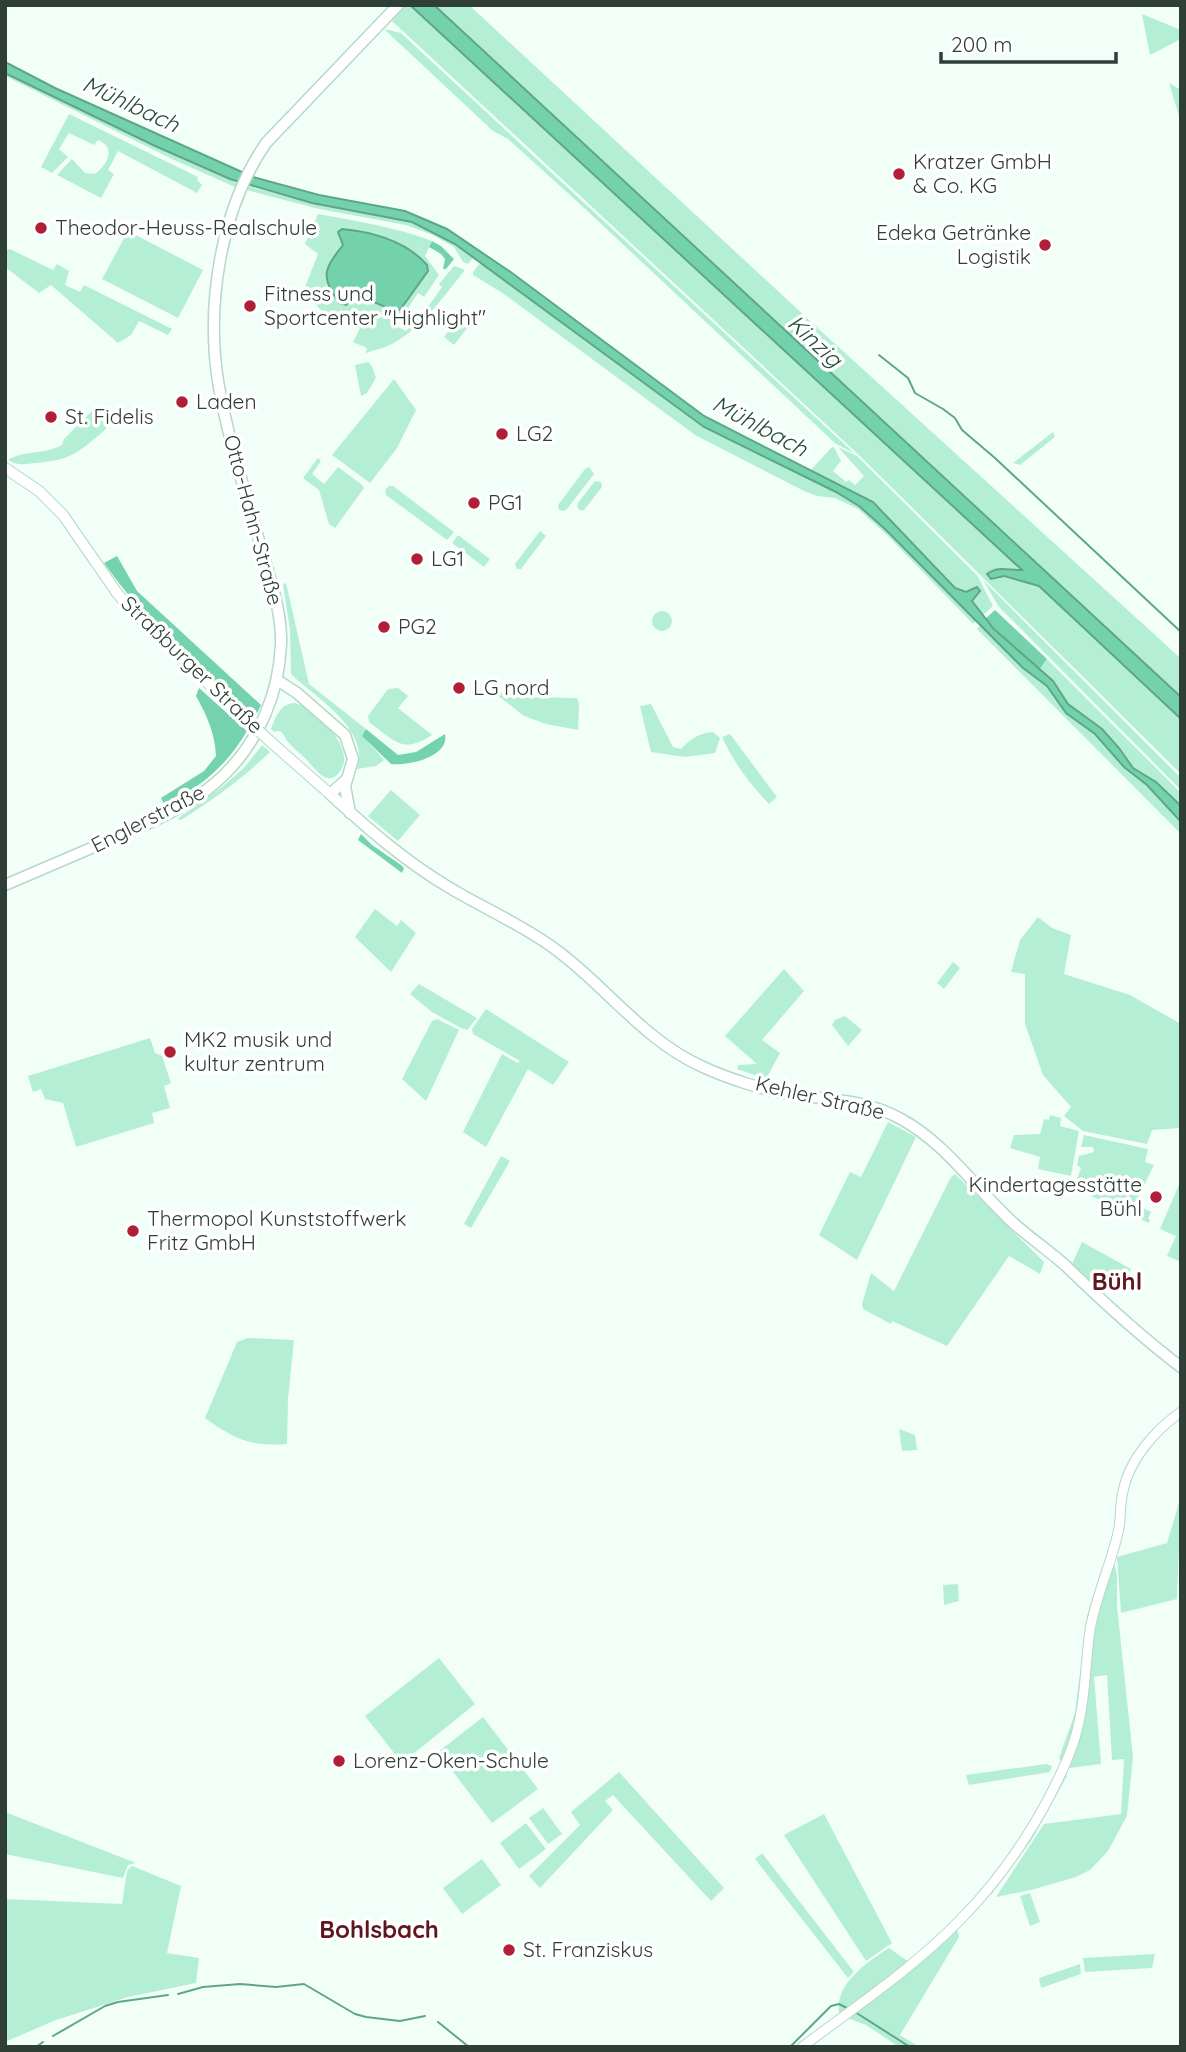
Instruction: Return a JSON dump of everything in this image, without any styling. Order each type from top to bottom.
[{"type":"main road","name":"Otto-Hahn-Straße","points":[[277,680],[281,644],[276,606],[219,388],[215,305],[222,250],[237,195],[253,163],[292,115],[398,5]]},
{"type":"main road","name":"Straßburger Straße","points":[[5,468],[39,491],[63,515],[117,593],[135,614],[330,794]]},
{"type":"main road","points":[[277,680],[298,693],[345,735],[353,759],[347,779],[346,796],[350,813]]},
{"type":"main road","name":"Englerstraße","points":[[5,886],[187,803],[226,773],[252,741],[268,710],[277,680]]},
{"type":"main road","points":[[268,710],[282,698],[298,693]]},
{"type":"main road","points":[[330,794],[347,779]]},
{"type":"main road","name":"Kehler Straße","points":[[330,794],[385,843],[426,873],[555,949],[655,1037],[704,1068],[786,1093],[838,1099],[875,1107],[900,1118],[923,1133],[1009,1219],[1064,1265],[1124,1322],[1181,1367]]},
{"type":"street","points":[[802,2047],[930,1948],[957,1923],[999,1875],[1032,1827],[1068,1757],[1080,1723],[1094,1610],[1118,1528],[1123,1490],[1144,1447],[1181,1412]]},
{"type":"shaded area","points":[[406,5],[410,5],[1023,570],[1001,568],[997,576],[1039,585],[1181,719],[1181,774],[861,457],[392,21]]},
{"type":"shaded area","points":[[410,5],[434,5],[1181,697],[1181,719],[1039,586],[1004,576],[991,579],[987,574],[991,571],[1022,570]]},
{"type":"shaded area","points":[[434,5],[469,5],[1165,644],[1181,659],[1181,697]]},
{"type":"shaded area","points":[[1142,14],[1181,30],[1181,39],[1150,55]]},
{"type":"shaded area","points":[[384,29],[401,33],[854,453],[836,444],[582,206],[508,139],[493,131]]},
{"type":"shaded area","points":[[5,62],[55,88],[253,177],[319,195],[405,211],[447,229],[512,273],[704,416],[873,502],[955,588],[966,592],[977,587],[980,591],[972,601],[993,628],[1053,681],[1068,704],[1102,729],[1133,768],[1156,782],[1181,806],[1181,822],[1147,785],[1124,767],[1095,734],[1066,713],[1047,686],[1023,668],[859,506],[704,427],[455,244],[412,222],[312,203],[230,179],[5,73]]},
{"type":"shaded area","points":[[5,73],[153,145],[237,182],[235,187],[172,159],[5,76]]},
{"type":"shaded area","points":[[1169,83],[1181,90],[1181,123]]},
{"type":"shaded area","points":[[69,114],[198,177],[197,180],[202,185],[197,193],[118,151],[108,170],[114,174],[101,198],[57,175],[72,159],[85,173],[95,174],[108,157],[109,152],[104,143],[98,140],[94,145],[69,133],[59,149],[68,157],[52,173],[41,167]]},
{"type":"shaded area","points":[[248,186],[312,203],[412,222],[448,239],[473,258],[468,264],[463,262],[454,247],[433,235],[406,225],[319,209],[246,190]]},
{"type":"shaded area","points":[[318,214],[390,228],[432,241],[425,256],[439,275],[424,297],[418,293],[396,326],[406,331],[425,311],[442,287],[439,284],[454,266],[465,270],[432,311],[413,329],[392,344],[366,353],[367,348],[353,342],[360,328],[323,312],[303,292],[318,254],[305,244]]},
{"type":"shaded area","points":[[342,229],[388,239],[409,250],[427,265],[428,271],[400,310],[360,297],[354,297],[346,305],[339,303],[329,286],[327,273],[328,267],[343,245],[338,232]]},
{"type":"shaded area","points":[[128,231],[203,270],[178,318],[102,279]]},
{"type":"shaded area","points":[[432,241],[454,259],[446,269],[443,269],[445,259],[429,247]]},
{"type":"shaded area","points":[[10,249],[53,270],[57,264],[69,271],[65,285],[80,292],[84,285],[172,329],[168,335],[139,321],[131,335],[118,343],[51,285],[39,293],[5,267],[5,250]]},
{"type":"shaded area","points":[[481,262],[704,427],[859,506],[976,621],[973,624],[888,536],[858,509],[835,498],[804,491],[695,435],[504,294],[473,275]]},
{"type":"shaded area","points":[[458,319],[468,327],[454,345],[444,337]]},
{"type":"shaded area","points":[[368,362],[376,378],[367,393],[361,396],[355,365]]},
{"type":"shaded area","points":[[394,379],[416,410],[397,448],[370,483],[332,455]]},
{"type":"shaded area","points":[[94,409],[107,423],[106,429],[74,453],[48,462],[18,464],[8,460],[62,445],[64,439]]},
{"type":"shaded area","points":[[1053,432],[1055,437],[1020,465],[1013,463]]},
{"type":"shaded area","points":[[832,447],[841,461],[833,471],[846,482],[849,480],[855,485],[864,476],[838,447],[857,456],[977,575],[993,606],[982,616],[972,601],[980,591],[977,587],[966,592],[955,588],[873,502],[810,471]]},
{"type":"shaded area","points":[[318,458],[321,461],[312,474],[324,484],[338,467],[364,488],[335,528],[329,524],[319,490],[303,478]]},
{"type":"shaded area","points":[[589,467],[594,474],[567,509],[559,510],[558,505]]},
{"type":"shaded area","points":[[595,481],[601,482],[602,487],[581,511],[577,507],[578,503]]},
{"type":"shaded area","points":[[393,486],[454,532],[447,540],[386,495],[385,490]]},
{"type":"shaded area","points":[[540,531],[546,536],[521,569],[517,569],[515,564]]},
{"type":"shaded area","points":[[458,535],[490,559],[484,567],[452,543]]},
{"type":"shaded area","points":[[117,556],[137,591],[261,705],[256,716],[195,663],[120,585],[104,563]]},
{"type":"shaded area","points":[[983,580],[1181,778],[1181,790],[999,607]]},
{"type":"shaded area","points":[[286,583],[309,684],[366,729],[363,736],[384,760],[376,766],[357,769],[359,754],[356,741],[348,727],[291,674],[290,630],[283,584]]},
{"type":"shaded area","points":[[995,610],[1047,659],[1039,670],[985,619]]},
{"type":"shaded area","points":[[662,611],[669,614],[672,621],[669,628],[662,631],[655,628],[652,621],[655,614]]},
{"type":"shaded area","points":[[980,625],[1023,668],[1047,686],[1066,713],[1095,734],[1125,767],[1146,785],[1181,822],[1181,834],[977,629]]},
{"type":"shaded area","points":[[1047,659],[1181,793],[1181,806],[1163,788],[1133,768],[1102,729],[1068,704],[1056,685],[1039,670]]},
{"type":"shaded area","points":[[199,688],[247,731],[231,755],[212,775],[164,804],[161,798],[204,771],[216,756],[210,725],[196,696]]},
{"type":"shaded area","points":[[398,688],[408,696],[398,708],[432,735],[422,741],[413,744],[399,743],[369,722],[368,716],[388,689]]},
{"type":"shaded area","points":[[499,691],[507,697],[511,692],[518,697],[577,698],[578,730],[546,724],[524,716],[496,694]]},
{"type":"shaded area","points":[[295,703],[321,720],[342,749],[342,768],[332,778],[322,776],[282,732],[274,732],[271,729],[282,709]]},
{"type":"shaded area","points":[[651,704],[673,747],[681,749],[695,737],[713,732],[720,738],[715,753],[685,757],[651,752],[640,706]]},
{"type":"shaded area","points":[[366,729],[398,755],[416,752],[445,734],[445,742],[441,749],[426,758],[391,764],[362,736]]},
{"type":"shaded area","points":[[730,734],[777,797],[769,804],[749,780],[722,737]]},
{"type":"shaded area","points":[[262,745],[270,752],[249,771],[205,805],[181,820],[177,819],[244,768]]},
{"type":"shaded area","points":[[391,790],[420,815],[398,841],[368,816]]},
{"type":"shaded area","points":[[361,834],[401,865],[404,868],[402,873],[358,840]]},
{"type":"shaded area","points":[[375,909],[397,926],[401,920],[416,933],[391,972],[355,937]]},
{"type":"shaded area","points":[[1038,917],[1052,928],[1071,935],[1064,974],[1130,995],[1181,1024],[1181,1128],[1152,1130],[1147,1144],[1083,1131],[1064,1116],[1071,1107],[1043,1075],[1025,1024],[1025,974],[1011,972],[1020,940]]},
{"type":"shaded area","points":[[953,962],[960,968],[944,989],[937,983]]},
{"type":"shaded area","points":[[784,969],[804,991],[762,1040],[780,1053],[766,1079],[737,1069],[738,1065],[757,1064],[725,1036]]},
{"type":"shaded area","points":[[419,984],[477,1018],[467,1030],[432,1012],[410,994]]},
{"type":"shaded area","points":[[486,1009],[569,1062],[553,1085],[528,1069],[486,1147],[463,1132],[502,1054],[518,1063],[520,1061],[473,1034],[472,1029]]},
{"type":"shaded area","points":[[845,1016],[862,1030],[848,1046],[832,1025],[835,1020]]},
{"type":"shaded area","points":[[437,1019],[459,1030],[426,1101],[402,1079],[432,1021]]},
{"type":"shaded area","points":[[150,1038],[155,1053],[162,1056],[171,1083],[164,1086],[170,1108],[152,1113],[154,1123],[76,1147],[63,1103],[45,1099],[41,1089],[33,1092],[28,1076]]},
{"type":"shaded area","points":[[1050,1115],[1061,1118],[1060,1126],[1079,1131],[1071,1176],[1038,1169],[1040,1157],[1010,1148],[1014,1135],[1040,1134],[1044,1119],[1049,1120]]},
{"type":"shaded area","points":[[888,1122],[916,1137],[857,1260],[819,1235],[850,1172],[861,1177]]},
{"type":"shaded area","points":[[1084,1135],[1148,1149],[1145,1162],[1154,1165],[1135,1204],[1151,1212],[1149,1223],[1074,1188],[1081,1168],[1077,1165],[1079,1156],[1094,1152],[1093,1147],[1081,1147]]},
{"type":"shaded area","points":[[501,1156],[510,1161],[471,1228],[464,1224]]},
{"type":"shaded area","points":[[955,1174],[1044,1262],[1040,1274],[1009,1256],[947,1346],[892,1321],[891,1324],[863,1309],[862,1304],[871,1273],[894,1291],[951,1177]]},
{"type":"shaded area","points":[[1181,1180],[1181,1262],[1167,1256],[1176,1236],[1160,1229]]},
{"type":"shaded area","points":[[1082,1242],[1131,1269],[1125,1282],[1117,1277],[1103,1296],[1072,1264]]},
{"type":"shaded area","points":[[248,1338],[294,1340],[287,1444],[263,1444],[243,1440],[205,1418],[237,1342]]},
{"type":"shaded area","points":[[899,1429],[915,1435],[917,1450],[902,1451]]},
{"type":"shaded area","points":[[1181,1496],[1177,1599],[1121,1613],[1117,1557],[1167,1543]]},
{"type":"shaded area","points":[[1114,1563],[1133,1757],[1127,1816],[1108,1851],[1090,1870],[1076,1877],[1031,1890],[996,1897],[1044,1824],[1121,1814],[1124,1759],[1112,1760],[1107,1675],[1094,1677],[1101,1764],[1070,1768],[1067,1765],[1099,1603]]},
{"type":"shaded area","points":[[958,1584],[959,1601],[944,1605],[943,1585]]},
{"type":"shaded area","points":[[1093,1604],[1077,1720],[1061,1761],[1059,1758],[1075,1713],[1087,1618],[1090,1605]]},
{"type":"shaded area","points":[[439,1658],[475,1704],[402,1763],[365,1716]]},
{"type":"shaded area","points":[[483,1717],[538,1789],[492,1823],[438,1752]]},
{"type":"shaded area","points":[[1046,1764],[1052,1766],[1050,1772],[969,1785],[966,1775]]},
{"type":"shaded area","points":[[1066,1771],[1067,1776],[1031,1841],[991,1895],[989,1892]]},
{"type":"shaded area","points":[[619,1772],[724,1888],[711,1901],[613,1795],[605,1801],[613,1810],[540,1888],[529,1876],[580,1825],[571,1812]]},
{"type":"shaded area","points":[[543,1808],[562,1834],[548,1844],[529,1818]]},
{"type":"shaded area","points":[[5,1812],[136,1863],[128,1865],[123,1878],[5,1854]]},
{"type":"shaded area","points":[[824,1814],[892,1943],[866,1961],[784,1835]]},
{"type":"shaded area","points":[[526,1823],[546,1849],[519,1869],[500,1843]]},
{"type":"shaded area","points":[[762,1853],[854,1972],[848,1978],[755,1859]]},
{"type":"shaded area","points":[[482,1859],[501,1885],[462,1914],[443,1888]]},
{"type":"shaded area","points":[[132,1866],[181,1886],[167,1953],[199,1958],[196,1983],[128,1997],[56,2020],[5,2042],[5,1899],[122,1904],[127,1871]]},
{"type":"shaded area","points":[[1030,1893],[1040,1922],[1030,1926],[1020,1896]]},
{"type":"shaded area","points":[[957,1929],[959,1937],[900,2035],[919,2047],[899,2047],[866,2025],[850,2019],[849,2017]]},
{"type":"shaded area","points":[[889,1948],[909,1962],[843,2012],[839,2012],[839,2002],[847,1983]]},
{"type":"shaded area","points":[[1155,1954],[1152,1968],[1085,1972],[1083,1958]]},
{"type":"shaded area","points":[[1080,1964],[1081,1974],[1041,1988],[1039,1978]]},
{"type":"waterway","points":[[879,355],[908,378],[915,393],[955,418],[962,430],[1181,632]]},
{"type":"waterway","points":[[178,1994],[203,1987],[240,1984],[276,1987],[304,1984],[355,2014],[366,2017],[400,2021],[425,2016]]},
{"type":"waterway","points":[[53,2036],[105,2006],[168,1995]]},
{"type":"waterway","points":[[790,2047],[831,2006],[839,2004],[847,2008]]},
{"type":"waterway","points":[[855,2012],[910,2047]]},
{"type":"waterway","points":[[438,2022],[469,2047]]},
{"type":"waterway","points":[[36,2047],[43,2042]]},
{"type":"place","name":"Kratzer GmbH & Co. KG","points":[[899,174]]},
{"type":"place","name":"Theodor-Heuss-Realschule","points":[[41,228]]},
{"type":"place","name":"Edeka Getränke Logistik","points":[[1045,245]]},
{"type":"place","name":"Fitness und Sportcenter \"Highlight\"","points":[[250,306]]},
{"type":"place","name":"Laden","points":[[182,402]]},
{"type":"place","name":"St. Fidelis","points":[[51,417]]},
{"type":"place","name":"LG2","points":[[502,434]]},
{"type":"place","name":"PG1","points":[[474,503]]},
{"type":"place","name":"LG1","points":[[417,559]]},
{"type":"place","name":"PG2","points":[[384,627]]},
{"type":"place","name":"LG nord","points":[[459,688]]},
{"type":"place","name":"MK2 musik und kultur zentrum","points":[[170,1052]]},
{"type":"place","name":"Kindertagesstätte Bühl","points":[[1156,1197]]},
{"type":"place","name":"Thermopol Kunststoffwerk Fritz GmbH","points":[[133,1231]]},
{"type":"place","name":"Lorenz-Oken-Schule","points":[[339,1761]]},
{"type":"place","name":"St. Franziskus","points":[[509,1950]]},
{"type":"district","name":"Bühl","points":[[1117,1282]]},
{"type":"district","name":"Bohlsbach","points":[[379,1930]]},
{"type":"water label","name":"Mühlbach","points":[[131,104]]},
{"type":"water label","name":"Kinzig","points":[[815,341]]},
{"type":"water label","name":"Mühlbach","points":[[760,426]]}]
